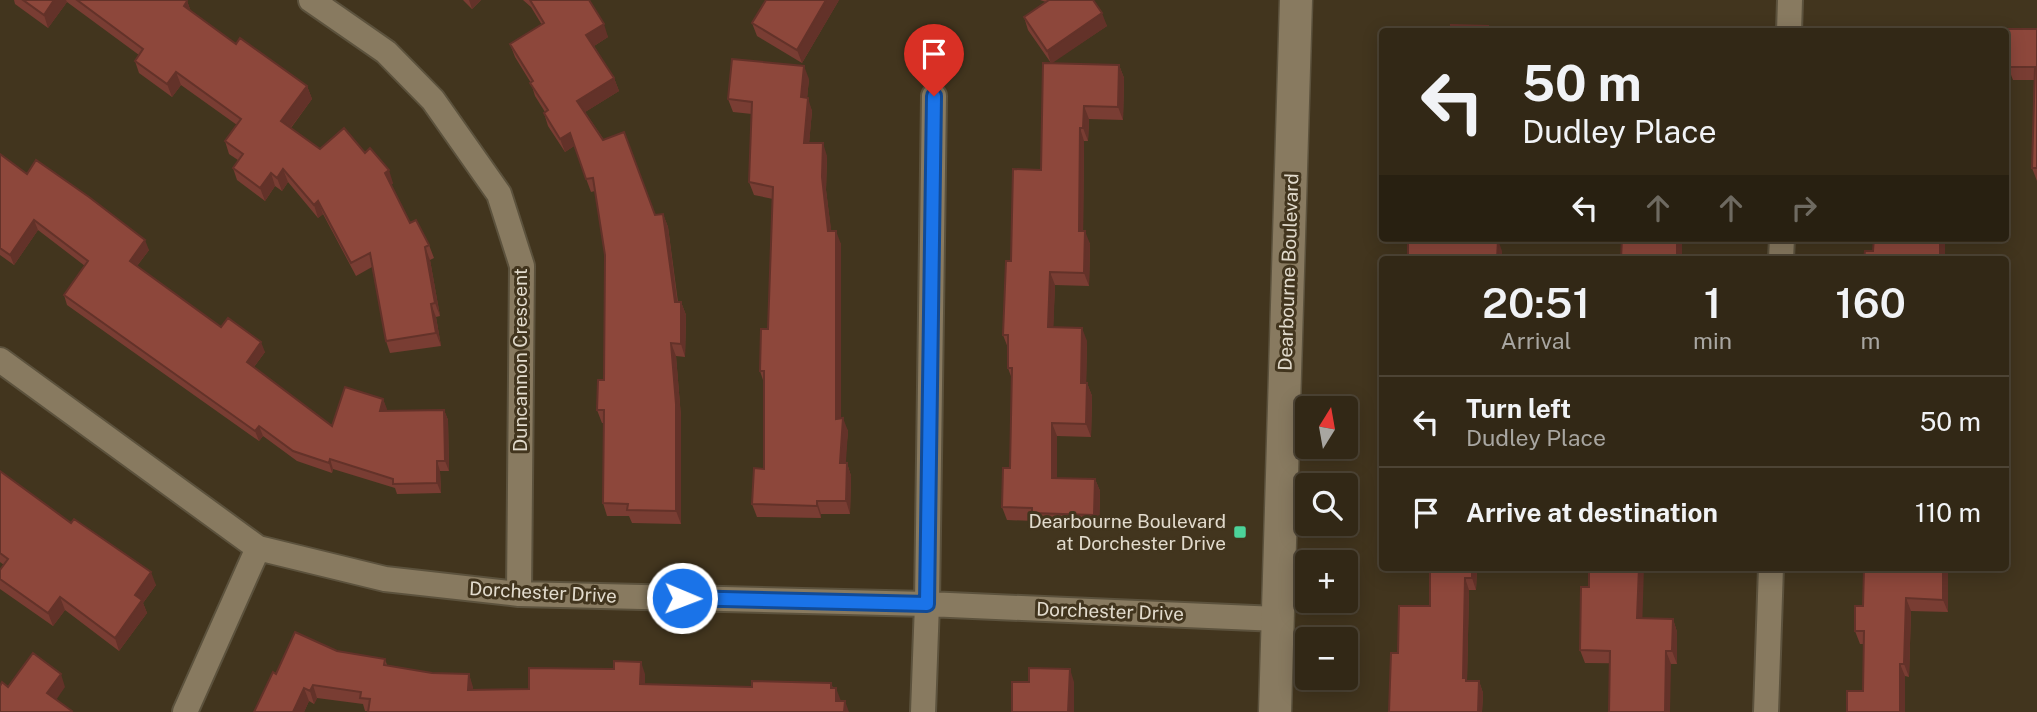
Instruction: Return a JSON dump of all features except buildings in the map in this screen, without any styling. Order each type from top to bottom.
[{"type":"street","name":"Duncannon Crescent","points":[[311,0],[386,52],[433,100],[499,194],[514,236],[522,266],[519,594]]},
{"type":"street","name":"Dearbourne Boulevard","points":[[1275,712],[1296,0]]},
{"type":"street","points":[[1789,28],[1790,0]]},
{"type":"street","points":[[923,712],[934,96]]},
{"type":"street","name":"Dorchester Drive","points":[[0,360],[258,548],[384,579],[519,594],[927,604],[1278,619]]},
{"type":"street","points":[[185,712],[258,548]]},
{"type":"street","points":[[1766,712],[1771,571]]},
{"type":"place","name":"Dearbourne Boulevard at Dorchester Drive","points":[[1240,532]]},
{"type":"route","points":[[682,598],[927,604],[934,96]]}]
